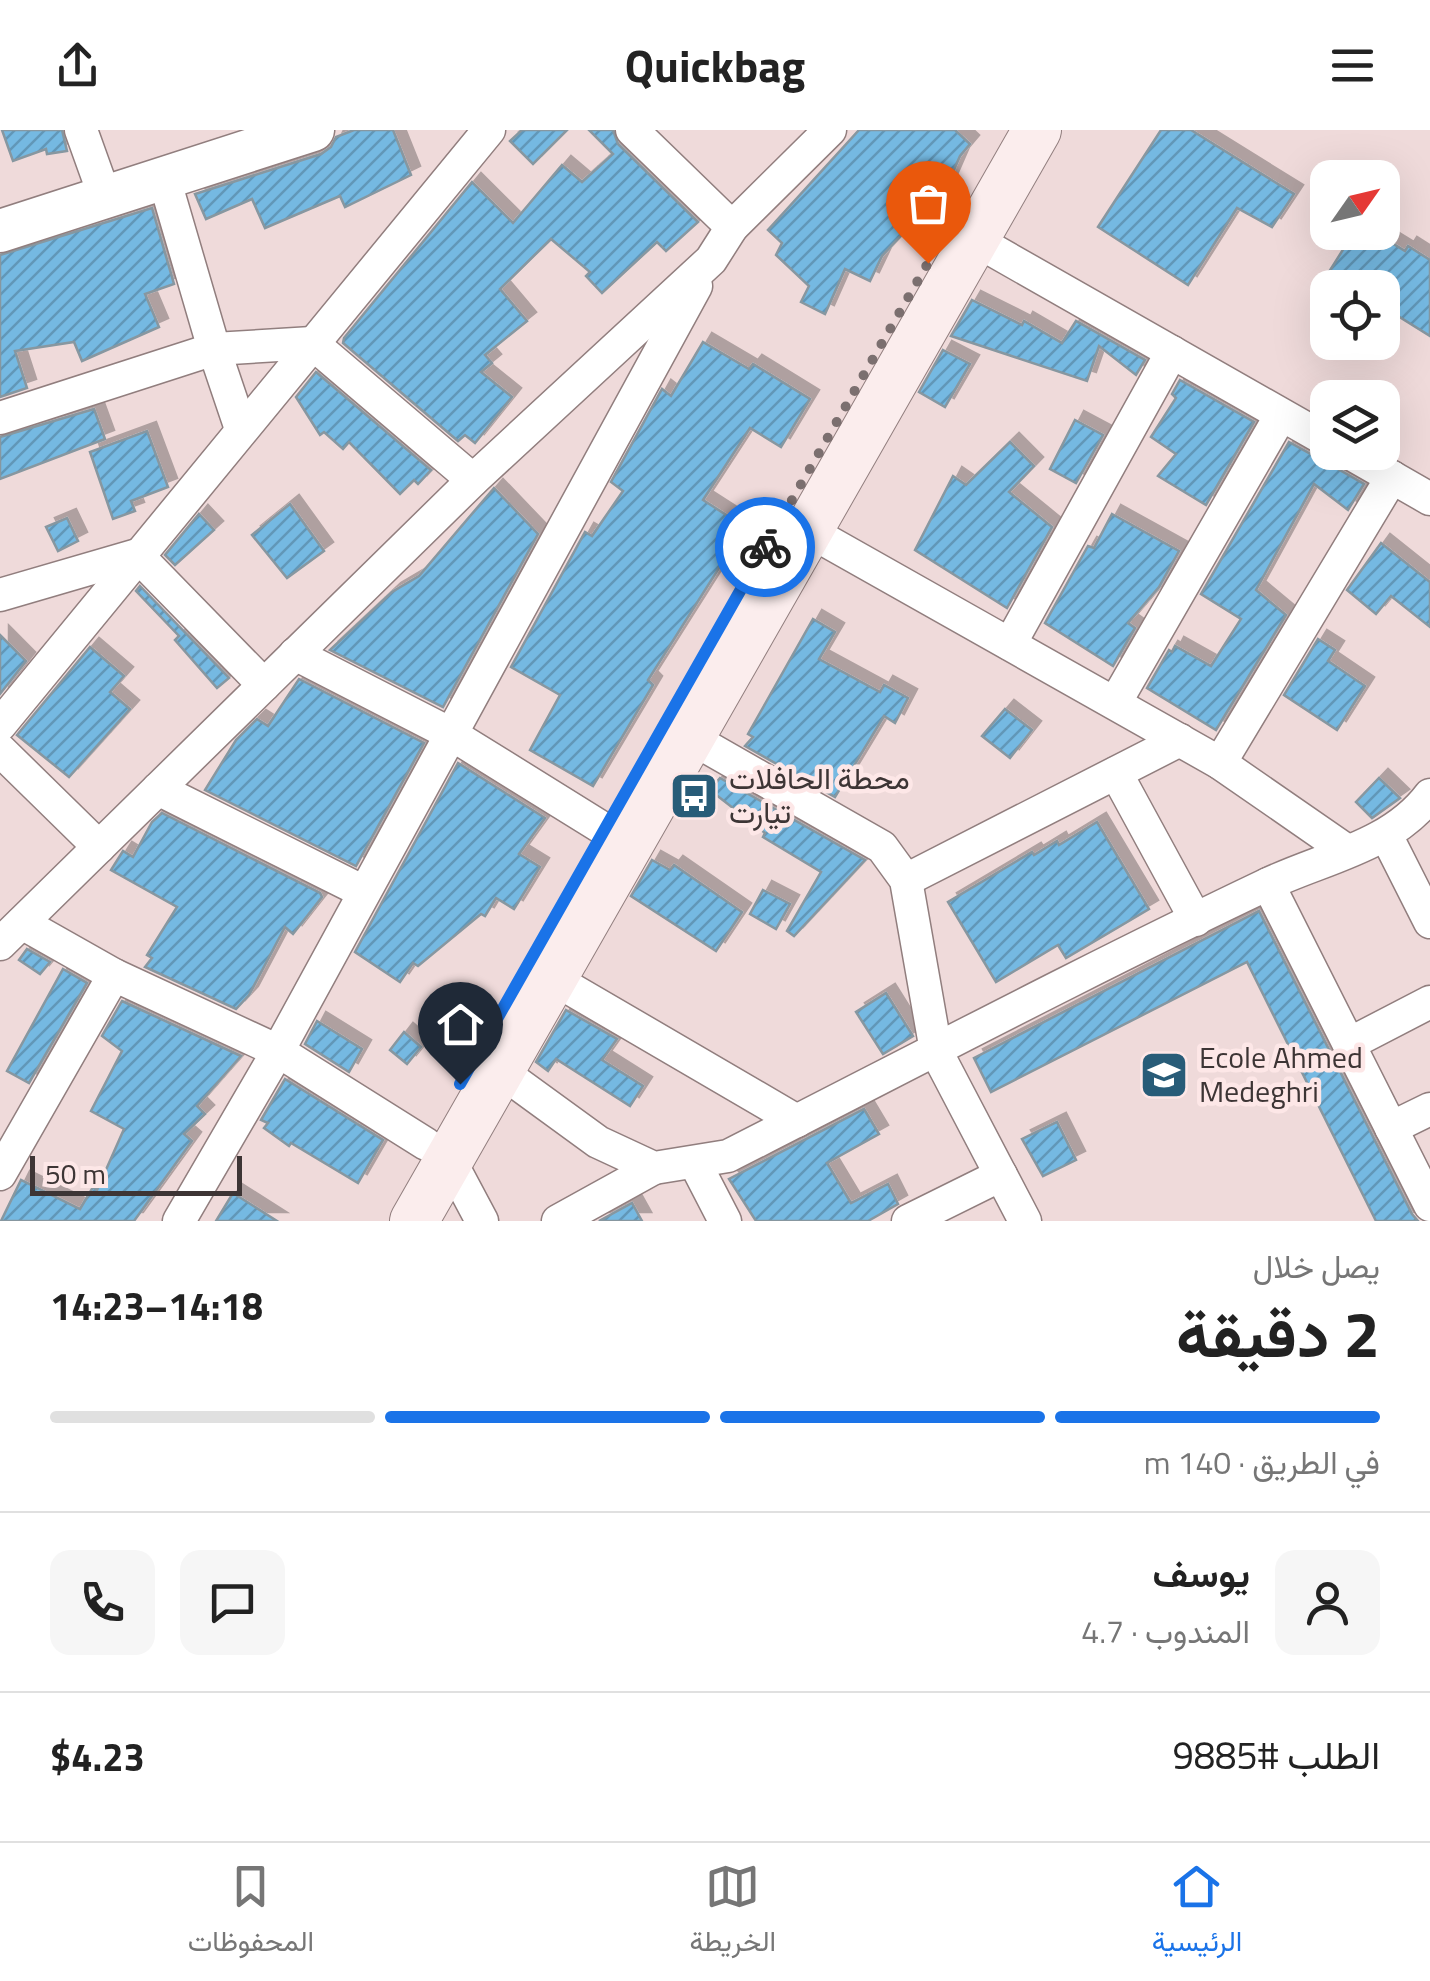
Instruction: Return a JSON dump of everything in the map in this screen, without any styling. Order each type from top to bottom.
[{"type":"main road","points":[[414,1221],[438,1151],[604,829],[1004,130]]},
{"type":"main road","points":[[383,1221],[499,1070],[1037,130]]},
{"type":"street","points":[[81,130],[100,185]]},
{"type":"street","points":[[0,231],[224,130]]},
{"type":"street","points":[[0,204],[100,185],[164,178],[314,130]]},
{"type":"street","points":[[0,725],[488,130]]},
{"type":"street","points":[[632,130],[732,227]]},
{"type":"street","points":[[178,1221],[278,1050],[710,260],[732,227],[830,130]]},
{"type":"street","points":[[164,178],[214,350],[242,429]]},
{"type":"street","points":[[975,240],[1310,431]]},
{"type":"street","points":[[482,1221],[438,1151],[278,1050],[11,933],[473,480],[710,260]]},
{"type":"street","points":[[0,418],[214,350],[312,343],[473,480]]},
{"type":"street","points":[[1010,644],[1172,352]]},
{"type":"street","points":[[1115,704],[1281,414]]},
{"type":"street","points":[[1378,470],[1430,499]]},
{"type":"street","points":[[1220,762],[1392,478]]},
{"type":"street","points":[[809,531],[1220,762],[1347,851]]},
{"type":"street","points":[[0,596],[136,555]]},
{"type":"street","points":[[136,555],[264,685]]},
{"type":"street","points":[[296,654],[451,734],[604,829]]},
{"type":"street","points":[[691,738],[882,847],[906,880],[936,1051],[1025,1221]]},
{"type":"street","points":[[906,880],[1180,740]]},
{"type":"street","points":[[0,750],[99,847]]},
{"type":"street","points":[[1116,773],[1196,920]]},
{"type":"street","points":[[158,788],[364,892]]},
{"type":"street","points":[[558,1221],[654,1168],[728,1156],[1268,884],[1386,836],[1416,814],[1430,795]]},
{"type":"street","points":[[1386,836],[1430,922]]},
{"type":"street","points":[[1268,884],[1430,1205]]},
{"type":"street","points":[[0,1174],[114,975]]},
{"type":"street","points":[[552,978],[797,1121]]},
{"type":"street","points":[[1349,1044],[1430,1002]]},
{"type":"street","points":[[499,1070],[598,1142],[654,1168]]},
{"type":"street","points":[[1391,1128],[1430,1110]]},
{"type":"street","points":[[695,1163],[725,1221]]},
{"type":"street","points":[[908,1221],[1001,1176]]},
{"type":"building","points":[[2,130],[62,130],[67,151],[47,154],[46,149],[13,161]]},
{"type":"building","points":[[354,130],[393,130],[411,175],[345,207],[340,196],[265,228],[252,199],[206,219],[195,194],[321,154],[336,137]]},
{"type":"building","points":[[522,130],[567,130],[533,164],[510,141]]},
{"type":"building","points":[[589,130],[613,130],[618,144],[698,222],[666,251],[657,242],[602,293],[586,276],[590,272],[551,239],[500,289],[527,321],[485,355],[492,363],[481,372],[512,397],[475,443],[465,435],[458,441],[343,343],[344,338],[472,182],[513,223],[562,165],[582,182],[613,154]]},
{"type":"building","points":[[859,130],[955,130],[970,144],[960,156],[935,213],[918,232],[908,228],[882,256],[870,281],[845,269],[825,314],[801,302],[809,286],[776,255],[782,243],[768,230]]},
{"type":"building","points":[[1161,130],[1191,130],[1294,194],[1272,227],[1237,208],[1188,285],[1098,227]]},
{"type":"building","points":[[152,208],[174,284],[145,294],[159,327],[82,361],[74,342],[15,351],[27,388],[0,397],[0,255]]},
{"type":"building","points":[[1408,246],[1430,260],[1430,336],[1400,317],[1400,270],[1330,270],[1343,250],[1405,251]]},
{"type":"building","points":[[972,300],[1022,325],[1024,321],[1062,343],[1076,321],[1145,360],[1136,375],[1099,346],[1087,381],[951,336]]},
{"type":"building","points":[[703,342],[749,369],[753,364],[810,399],[781,447],[750,428],[703,500],[745,527],[648,680],[653,685],[593,786],[530,750],[560,695],[511,667],[585,532],[592,536],[623,491],[611,482],[662,389],[671,396]]},
{"type":"building","points":[[943,350],[970,364],[945,407],[919,392]]},
{"type":"building","points":[[316,372],[431,470],[418,484],[414,480],[400,494],[349,442],[343,449],[324,432],[320,435],[296,397]]},
{"type":"building","points":[[1180,380],[1254,422],[1206,505],[1158,476],[1176,454],[1151,437],[1176,398],[1172,394]]},
{"type":"building","points":[[94,409],[105,439],[0,479],[0,437]]},
{"type":"building","points":[[1075,420],[1103,435],[1076,483],[1050,469]]},
{"type":"building","points":[[147,431],[168,487],[131,501],[135,511],[113,519],[90,452]]},
{"type":"building","points":[[1010,442],[1034,466],[1009,492],[1052,527],[1007,608],[915,550],[953,476],[966,485]]},
{"type":"building","points":[[1289,442],[1310,454],[1310,470],[1340,470],[1364,484],[1348,510],[1314,484],[1256,590],[1286,615],[1216,730],[1147,688],[1175,646],[1211,666],[1241,619],[1201,594]]},
{"type":"building","points":[[494,488],[538,534],[443,707],[330,650],[392,592],[419,576]]},
{"type":"building","points":[[290,504],[324,551],[287,578],[252,535]]},
{"type":"building","points":[[199,514],[214,530],[175,565],[165,555]]},
{"type":"building","points":[[1112,514],[1179,551],[1159,587],[1128,623],[1135,628],[1113,666],[1045,623],[1088,546],[1094,548]]},
{"type":"building","points":[[67,518],[78,541],[58,551],[46,527]]},
{"type":"building","points":[[1381,543],[1430,582],[1430,627],[1391,596],[1376,614],[1347,590]]},
{"type":"building","points":[[140,586],[229,678],[217,688],[175,640],[179,636],[136,591]]},
{"type":"building","points":[[813,619],[835,632],[819,659],[880,692],[884,685],[908,698],[895,723],[884,716],[835,797],[745,746],[753,737],[748,734]]},
{"type":"building","points":[[0,635],[26,661],[0,694]]},
{"type":"building","points":[[1318,639],[1335,650],[1328,661],[1365,686],[1337,730],[1284,695]]},
{"type":"building","points":[[90,647],[124,676],[110,692],[130,709],[69,777],[17,735]]},
{"type":"building","points":[[299,679],[424,743],[356,866],[205,790],[236,740],[257,719],[268,726]]},
{"type":"building","points":[[1005,709],[1032,730],[1010,758],[982,736]]},
{"type":"building","points":[[458,763],[545,818],[519,854],[540,867],[514,909],[496,898],[485,916],[481,914],[418,966],[413,963],[400,982],[355,952]]},
{"type":"building","points":[[720,778],[865,860],[794,936],[787,931],[821,872],[763,837],[765,833],[710,790]]},
{"type":"building","points":[[1379,778],[1400,798],[1372,818],[1356,802]]},
{"type":"building","points":[[162,813],[322,897],[293,934],[285,927],[249,995],[236,1009],[145,967],[152,958],[147,955],[177,907],[111,870],[123,851],[133,857],[152,822]]},
{"type":"building","points":[[1097,822],[1149,909],[1066,958],[1058,945],[996,982],[948,902],[1032,852],[1034,855],[1057,841],[1059,845]]},
{"type":"building","points":[[652,860],[670,870],[674,865],[742,912],[716,951],[631,896]]},
{"type":"building","points":[[763,890],[790,904],[776,929],[750,914]]},
{"type":"building","points":[[1259,911],[1418,1221],[1376,1221],[1247,962],[991,1092],[974,1058]]},
{"type":"building","points":[[27,949],[50,962],[40,974],[19,960]]},
{"type":"building","points":[[63,969],[87,983],[29,1083],[7,1071]]},
{"type":"building","points":[[886,993],[913,1036],[883,1054],[856,1012]]},
{"type":"building","points":[[122,1001],[241,1056],[197,1106],[205,1114],[184,1134],[192,1141],[134,1221],[1,1221],[21,1180],[80,1209],[93,1187],[97,1190],[124,1129],[91,1111],[122,1051],[102,1036]]},
{"type":"building","points":[[566,1010],[617,1039],[602,1060],[643,1086],[630,1106],[556,1059],[548,1071],[536,1062]]},
{"type":"building","points":[[317,1021],[362,1049],[349,1072],[305,1044]]},
{"type":"building","points":[[404,1032],[421,1047],[407,1064],[390,1050]]},
{"type":"building","points":[[285,1079],[383,1140],[358,1183],[264,1128],[268,1123],[261,1120]]},
{"type":"building","points":[[864,1109],[879,1134],[827,1163],[851,1203],[888,1184],[898,1204],[868,1221],[756,1221],[729,1179]]},
{"type":"building","points":[[1057,1122],[1076,1160],[1043,1176],[1022,1139]]},
{"type":"building","points":[[233,1193],[277,1221],[216,1221]]},
{"type":"building","points":[[632,1203],[642,1221],[599,1221]]},
{"type":"way so far","points":[[765,547],[928,263]]},
{"type":"place","name":"محطة الحافلات تيارت","points":[[694,796]]},
{"type":"place","name":"Ecole Ahmed Medeghri","points":[[1164,1075]]},
{"type":"route","points":[[460,1084],[765,547]]}]
